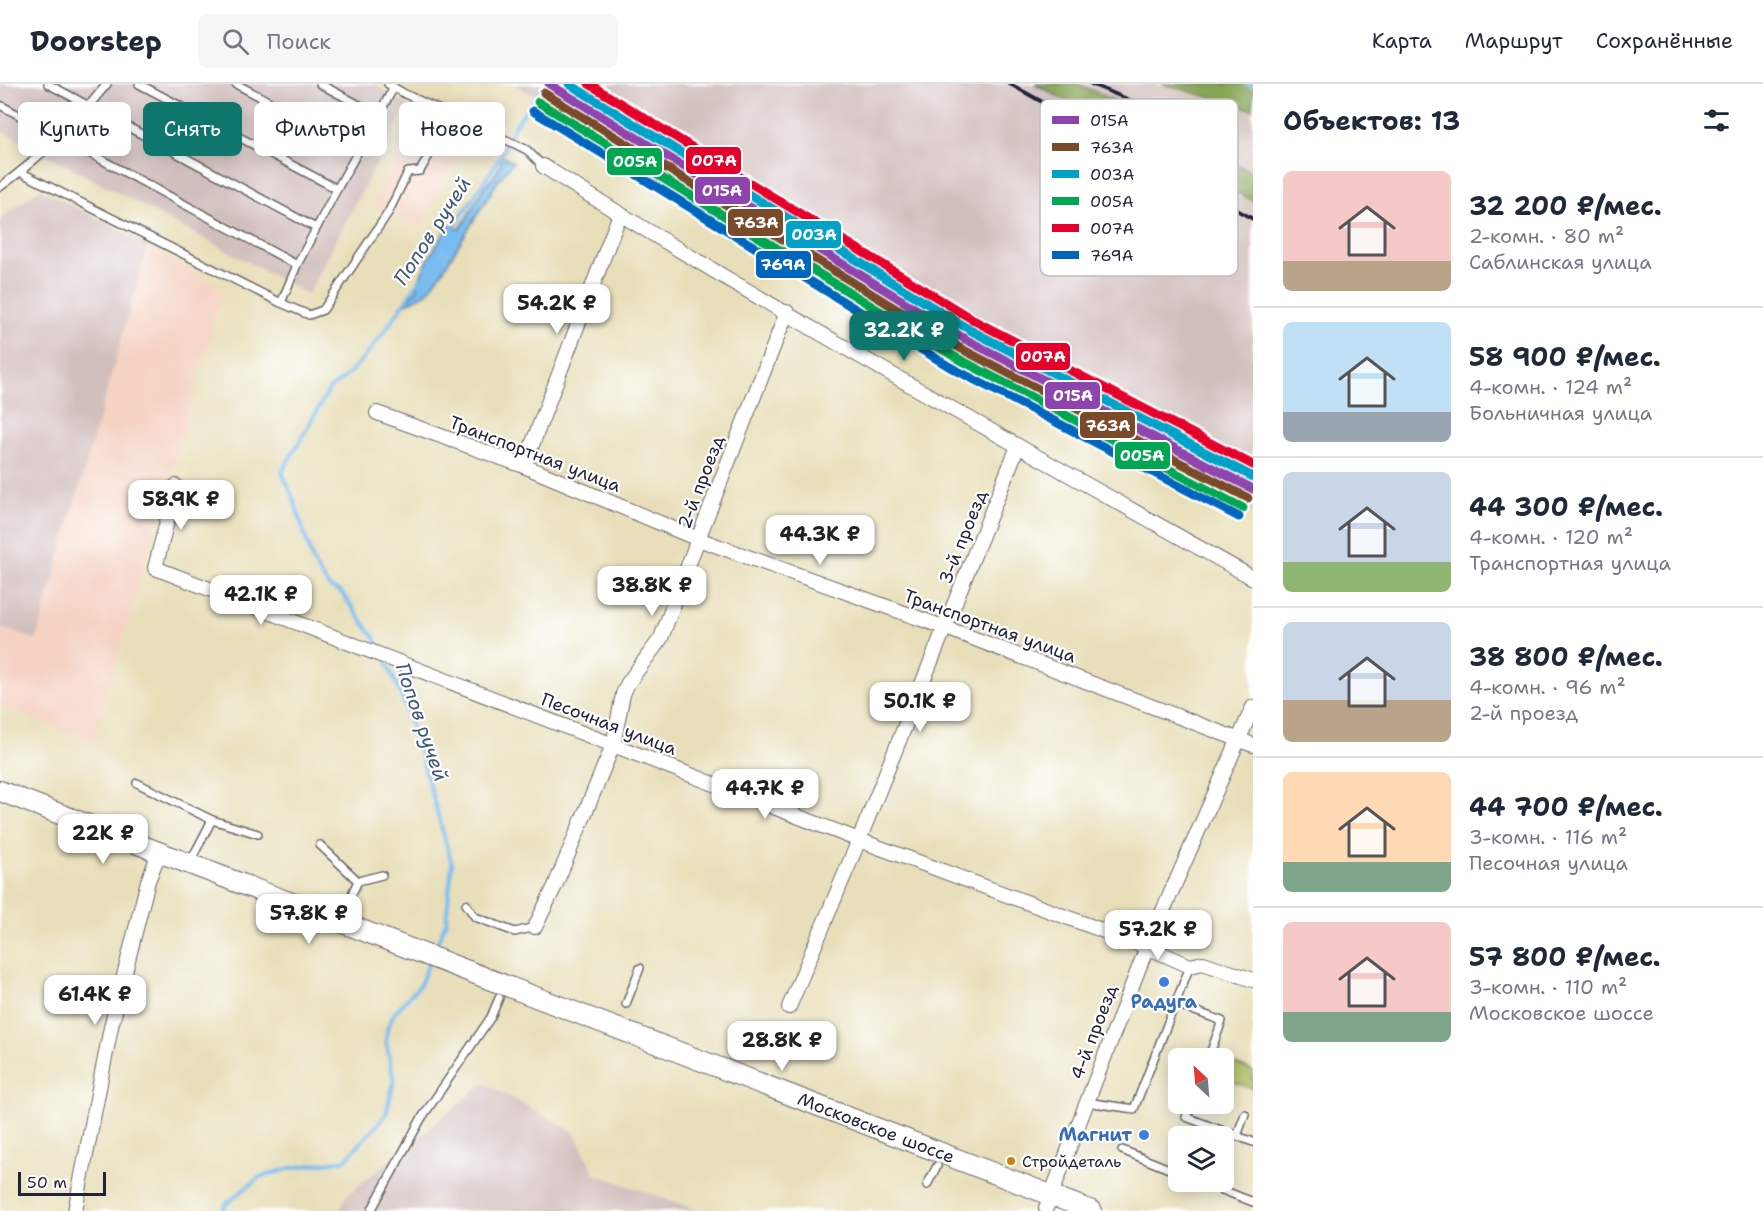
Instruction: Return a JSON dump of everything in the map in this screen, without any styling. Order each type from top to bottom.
[{"type":"main road","points":[[0,791],[157,859],[189,865],[339,922],[417,959]]},
{"type":"main road","points":[[0,804],[157,859],[455,974]]},
{"type":"main road","name":"Московское шоссе","points":[[455,974],[499,998],[937,1166],[1050,1205],[1092,1211]]},
{"type":"main road","name":"Московское шоссе","points":[[455,974],[1050,1205]]},
{"type":"street","points":[[543,166],[787,312],[1018,446],[1253,578]]},
{"type":"street","points":[[524,466],[620,214]]},
{"type":"street","name":"2-й проезд","points":[[535,927],[555,886],[613,745],[623,694],[628,683],[661,638],[787,312]]},
{"type":"street","name":"Транспортная улица","points":[[377,413],[524,466],[698,539],[946,628],[1253,745]]},
{"type":"street","name":"3-й проезд","points":[[789,1007],[946,628],[1018,446]]},
{"type":"street","name":"Песочная улица","points":[[176,486],[154,568],[859,840],[1147,947],[1191,966],[1203,963],[1253,980]]},
{"type":"street","name":"4-й проезд","points":[[1050,1205],[1086,1102],[1147,947],[1253,707]]},
{"type":"street","points":[[75,1211],[111,1027],[148,881],[157,859]]},
{"type":"lane","points":[[48,84],[83,102]]},
{"type":"lane","points":[[92,102],[107,84]]},
{"type":"lane","points":[[139,84],[337,189]]},
{"type":"lane","points":[[236,84],[270,102]]},
{"type":"lane","points":[[320,84],[354,102]]},
{"type":"lane","points":[[384,102],[391,86],[425,102]]},
{"type":"lane","points":[[0,105],[18,115]]},
{"type":"lane","points":[[131,128],[316,228]]},
{"type":"lane","points":[[505,139],[527,150],[543,166]]},
{"type":"lane","points":[[0,187],[37,156]]},
{"type":"lane","points":[[95,156],[297,265]]},
{"type":"lane","points":[[280,303],[297,265],[355,156]]},
{"type":"lane","points":[[20,172],[280,303],[309,315],[322,310],[388,213],[408,172],[420,171],[429,156]]},
{"type":"lane","points":[[137,783],[212,820],[258,834]]},
{"type":"lane","points":[[189,865],[212,820]]},
{"type":"lane","points":[[320,845],[358,881]]},
{"type":"lane","points":[[358,881],[382,875]]},
{"type":"lane","points":[[339,922],[358,881]]},
{"type":"lane","points":[[466,904],[475,916],[515,932],[535,927]]},
{"type":"lane","points":[[1086,1102],[1134,1109],[1191,966]]},
{"type":"lane","points":[[626,1004],[640,968]]},
{"type":"lane","points":[[372,1209],[421,1119],[490,1017],[499,998]]},
{"type":"lane","points":[[1176,1004],[1222,1021],[1212,1048]]},
{"type":"lane","points":[[1187,1114],[1186,1117],[1253,1142]]},
{"type":"lane","points":[[1237,1136],[1245,1114]]},
{"type":"lane","points":[[1122,1150],[1168,1169]]},
{"type":"lane","points":[[927,1185],[937,1166]]},
{"type":"lane","points":[[1228,1192],[1253,1202]]},
{"type":"shaded area","points":[[0,84],[374,84],[402,102],[399,102],[399,120],[387,143],[387,102],[254,102],[254,156],[380,156],[308,294],[49,156],[131,156],[131,102],[18,102],[18,140],[0,130]]},
{"type":"shaded area","points":[[515,84],[1155,84],[1208,99],[1040,99],[1040,276],[1238,276],[1238,108],[1253,112],[1253,514],[1221,498],[1223,493],[954,354]]},
{"type":"shaded area","points":[[399,155],[458,156],[420,229],[373,205]]},
{"type":"shaded area","points":[[40,189],[148,245],[36,640],[0,627],[0,219]]},
{"type":"shaded area","points":[[148,245],[223,290],[94,740],[0,706],[0,627],[36,640]]},
{"type":"shaded area","points":[[484,1083],[574,1132],[595,1174],[701,1211],[340,1211],[346,1196]]},
{"type":"green space","points":[[1035,84],[1079,84],[1111,99],[1063,99]]},
{"type":"green space","points":[[1162,84],[1253,84],[1253,110],[1238,106],[1238,99],[1214,99]]},
{"type":"green space","points":[[1238,166],[1253,173],[1253,201],[1238,193]]},
{"type":"green space","points":[[1234,1063],[1253,1071],[1253,1089],[1234,1082]]},
{"type":"water","points":[[501,156],[513,162],[498,181],[442,272],[427,293],[402,306],[418,289],[425,266],[449,225],[460,229],[501,163]]},
{"type":"waterway","points":[[1245,84],[1253,87]]},
{"type":"waterway","name":"Попов ручей","points":[[452,230],[501,156],[515,125],[542,89]]},
{"type":"waterway","name":"Попов ручей","points":[[381,651],[376,640],[341,592],[329,587],[314,564],[293,497],[282,472],[330,388],[354,369],[391,322],[420,279]]},
{"type":"waterway","name":"Попов ручей","points":[[387,663],[400,692],[419,749],[452,864],[446,922],[434,951]]},
{"type":"waterway","name":"Попов ручей","points":[[223,1211],[226,1204],[260,1177],[291,1168],[345,1160],[386,1115],[394,1080],[386,1042],[387,1029],[395,1012],[420,985],[429,963]]},
{"type":"railway","points":[[1010,84],[1040,101]]},
{"type":"railway","points":[[1091,84],[1127,99]]},
{"type":"railway","points":[[1238,211],[1253,219]]},
{"type":"transit line","name":"015А","points":[[549,84],[965,339],[1253,489]]},
{"type":"transit line","name":"003А","points":[[569,84],[970,330],[1253,477]]},
{"type":"transit line","name":"007А","points":[[589,84],[975,321],[1253,465]]},
{"type":"transit line","name":"763А","points":[[544,93],[960,348],[1248,498]]},
{"type":"transit line","name":"005А","points":[[538,102],[955,357],[1243,508]]},
{"type":"transit line","name":"769А","points":[[533,111],[950,367],[1239,517]]},
{"type":"place","name":"Радуга","points":[[1164,982]]},
{"type":"place","name":"Магнит","points":[[1144,1135]]},
{"type":"place","name":"Стройдеталь","points":[[1011,1161]]}]
